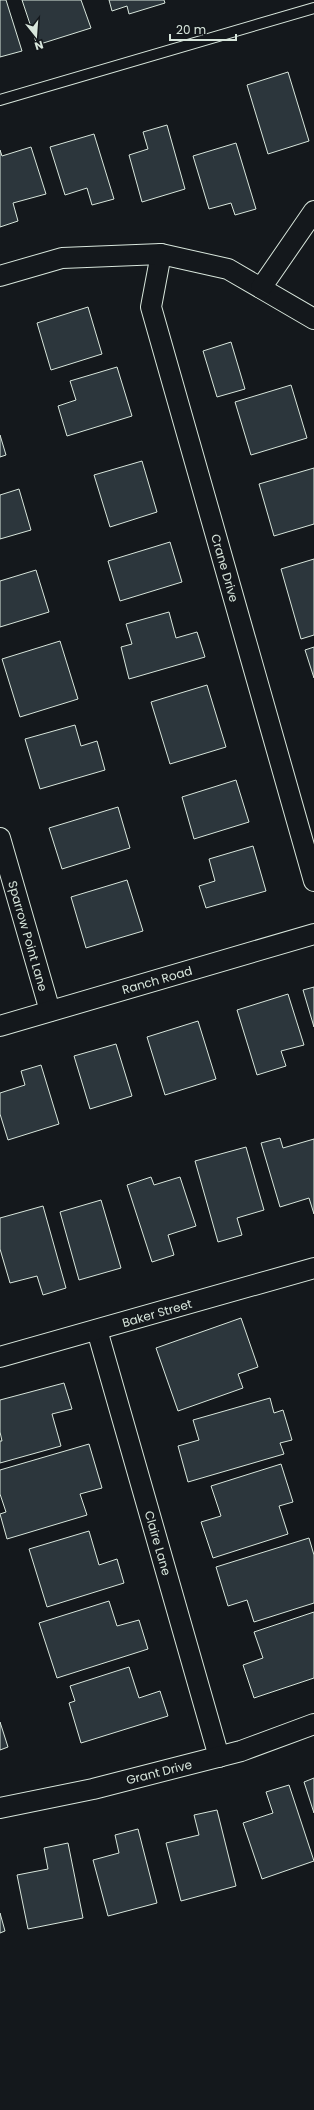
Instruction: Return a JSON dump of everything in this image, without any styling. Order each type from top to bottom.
[{"type":"street","points":[[261,288],[314,211]]},
{"type":"street","points":[[0,276],[62,258],[161,254],[228,269],[314,319]]},
{"type":"street","name":"Crane Drive","points":[[161,254],[151,307],[314,881]]},
{"type":"street","name":"Sparrow Point Lane","points":[[0,838],[50,1012]]},
{"type":"street","name":"Ranch Road","points":[[0,1026],[314,934]]},
{"type":"street","name":"Baker Street","points":[[0,1357],[314,1268]]},
{"type":"street","name":"Claire Lane","points":[[97,1330],[219,1757]]},
{"type":"street","name":"Grant Drive","points":[[0,1808],[93,1789],[219,1757],[241,1751],[314,1724]]},
{"type":"lane","points":[[0,100],[314,8]]},
{"type":"building","points":[[0,0],[6,0],[22,51],[0,57]]},
{"type":"building","points":[[22,0],[81,0],[91,28],[37,45]]},
{"type":"building","points":[[109,0],[164,0],[165,3],[129,14],[127,6],[112,11]]},
{"type":"building","points":[[288,72],[309,141],[268,154],[247,85]]},
{"type":"building","points":[[167,125],[185,189],[142,202],[129,155],[148,149],[143,132]]},
{"type":"building","points":[[94,134],[114,199],[92,205],[87,188],[65,195],[50,147]]},
{"type":"building","points":[[236,143],[256,209],[235,215],[231,203],[209,209],[193,156]]},
{"type":"building","points":[[31,147],[46,194],[13,203],[18,221],[0,227],[0,150],[2,156]]},
{"type":"building","points":[[88,307],[102,354],[51,370],[37,323]]},
{"type":"building","points":[[231,342],[245,389],[217,397],[203,351]]},
{"type":"building","points":[[117,367],[132,416],[67,436],[58,406],[76,400],[70,381]]},
{"type":"building","points":[[291,385],[307,438],[251,455],[235,402]]},
{"type":"building","points":[[0,435],[6,455],[0,457]]},
{"type":"building","points":[[142,461],[157,512],[110,527],[94,475]]},
{"type":"building","points":[[314,468],[314,524],[274,536],[259,484]]},
{"type":"building","points":[[19,489],[31,530],[0,539],[0,495]]},
{"type":"building","points":[[170,542],[182,582],[120,601],[108,561]]},
{"type":"building","points":[[314,559],[314,635],[301,639],[281,569]]},
{"type":"building","points":[[36,570],[49,612],[0,627],[0,581]]},
{"type":"building","points":[[169,612],[176,638],[197,632],[205,657],[129,679],[121,647],[132,644],[126,624]]},
{"type":"building","points":[[60,641],[78,699],[20,717],[2,659]]},
{"type":"building","points":[[314,647],[314,678],[305,650]]},
{"type":"building","points":[[207,685],[226,747],[170,764],[151,702]]},
{"type":"building","points":[[75,725],[81,746],[97,741],[105,770],[40,789],[25,739]]},
{"type":"building","points":[[236,780],[249,822],[194,839],[182,797]]},
{"type":"building","points":[[118,807],[130,848],[62,869],[49,828]]},
{"type":"building","points":[[253,846],[266,891],[206,908],[199,886],[215,881],[209,859]]},
{"type":"building","points":[[127,880],[143,931],[86,948],[71,897]]},
{"type":"building","points":[[314,987],[314,1027],[303,990]]},
{"type":"building","points":[[288,994],[304,1045],[281,1051],[286,1066],[257,1075],[237,1010]]},
{"type":"building","points":[[198,1021],[216,1079],[165,1095],[147,1037]]},
{"type":"building","points":[[116,1044],[132,1096],[90,1109],[74,1056]]},
{"type":"building","points":[[41,1065],[59,1124],[8,1140],[0,1114],[0,1093],[25,1085],[21,1071]]},
{"type":"building","points":[[280,1138],[283,1148],[314,1139],[314,1214],[309,1198],[280,1207],[261,1143]]},
{"type":"building","points":[[246,1147],[264,1210],[237,1218],[242,1235],[218,1242],[195,1161]]},
{"type":"building","points":[[151,1177],[154,1185],[180,1177],[196,1226],[168,1235],[174,1255],[152,1262],[127,1185]]},
{"type":"building","points":[[101,1200],[121,1268],[79,1280],[60,1212]]},
{"type":"building","points":[[43,1206],[66,1288],[43,1295],[37,1276],[10,1283],[0,1249],[0,1218]]},
{"type":"building","points":[[241,1318],[258,1367],[238,1374],[243,1388],[178,1411],[156,1348]]},
{"type":"building","points":[[64,1383],[72,1409],[52,1414],[61,1446],[0,1463],[0,1441],[2,1441],[0,1432],[0,1400]]},
{"type":"building","points":[[270,1398],[274,1413],[283,1410],[292,1440],[280,1443],[284,1454],[188,1482],[178,1446],[199,1440],[193,1420]]},
{"type":"building","points":[[89,1444],[102,1488],[80,1494],[87,1515],[7,1539],[0,1514],[6,1512],[0,1494],[0,1470]]},
{"type":"building","points":[[281,1464],[293,1502],[279,1506],[288,1534],[213,1558],[201,1522],[221,1516],[211,1486]]},
{"type":"building","points":[[89,1531],[99,1565],[117,1559],[124,1583],[47,1607],[29,1549]]},
{"type":"building","points":[[309,1538],[314,1555],[314,1603],[254,1622],[247,1600],[228,1606],[216,1567]]},
{"type":"building","points":[[109,1601],[117,1626],[139,1620],[148,1649],[57,1678],[39,1623]]},
{"type":"building","points":[[314,1612],[314,1678],[254,1698],[243,1665],[263,1658],[254,1632]]},
{"type":"building","points":[[129,1667],[139,1698],[160,1691],[168,1716],[81,1743],[69,1703],[75,1701],[70,1686]]},
{"type":"building","points":[[0,1722],[8,1747],[0,1750]]},
{"type":"building","points":[[314,1778],[314,1813],[304,1782]]},
{"type":"building","points":[[289,1785],[314,1861],[262,1879],[243,1823],[273,1813],[266,1792]]},
{"type":"building","points":[[217,1810],[236,1886],[181,1901],[166,1843],[199,1835],[194,1815]]},
{"type":"building","points":[[138,1829],[157,1903],[108,1916],[93,1860],[119,1853],[115,1835]]},
{"type":"building","points":[[68,1843],[83,1918],[28,1929],[17,1875],[48,1869],[44,1848]]},
{"type":"building","points":[[0,1913],[5,1931],[0,1933]]}]
